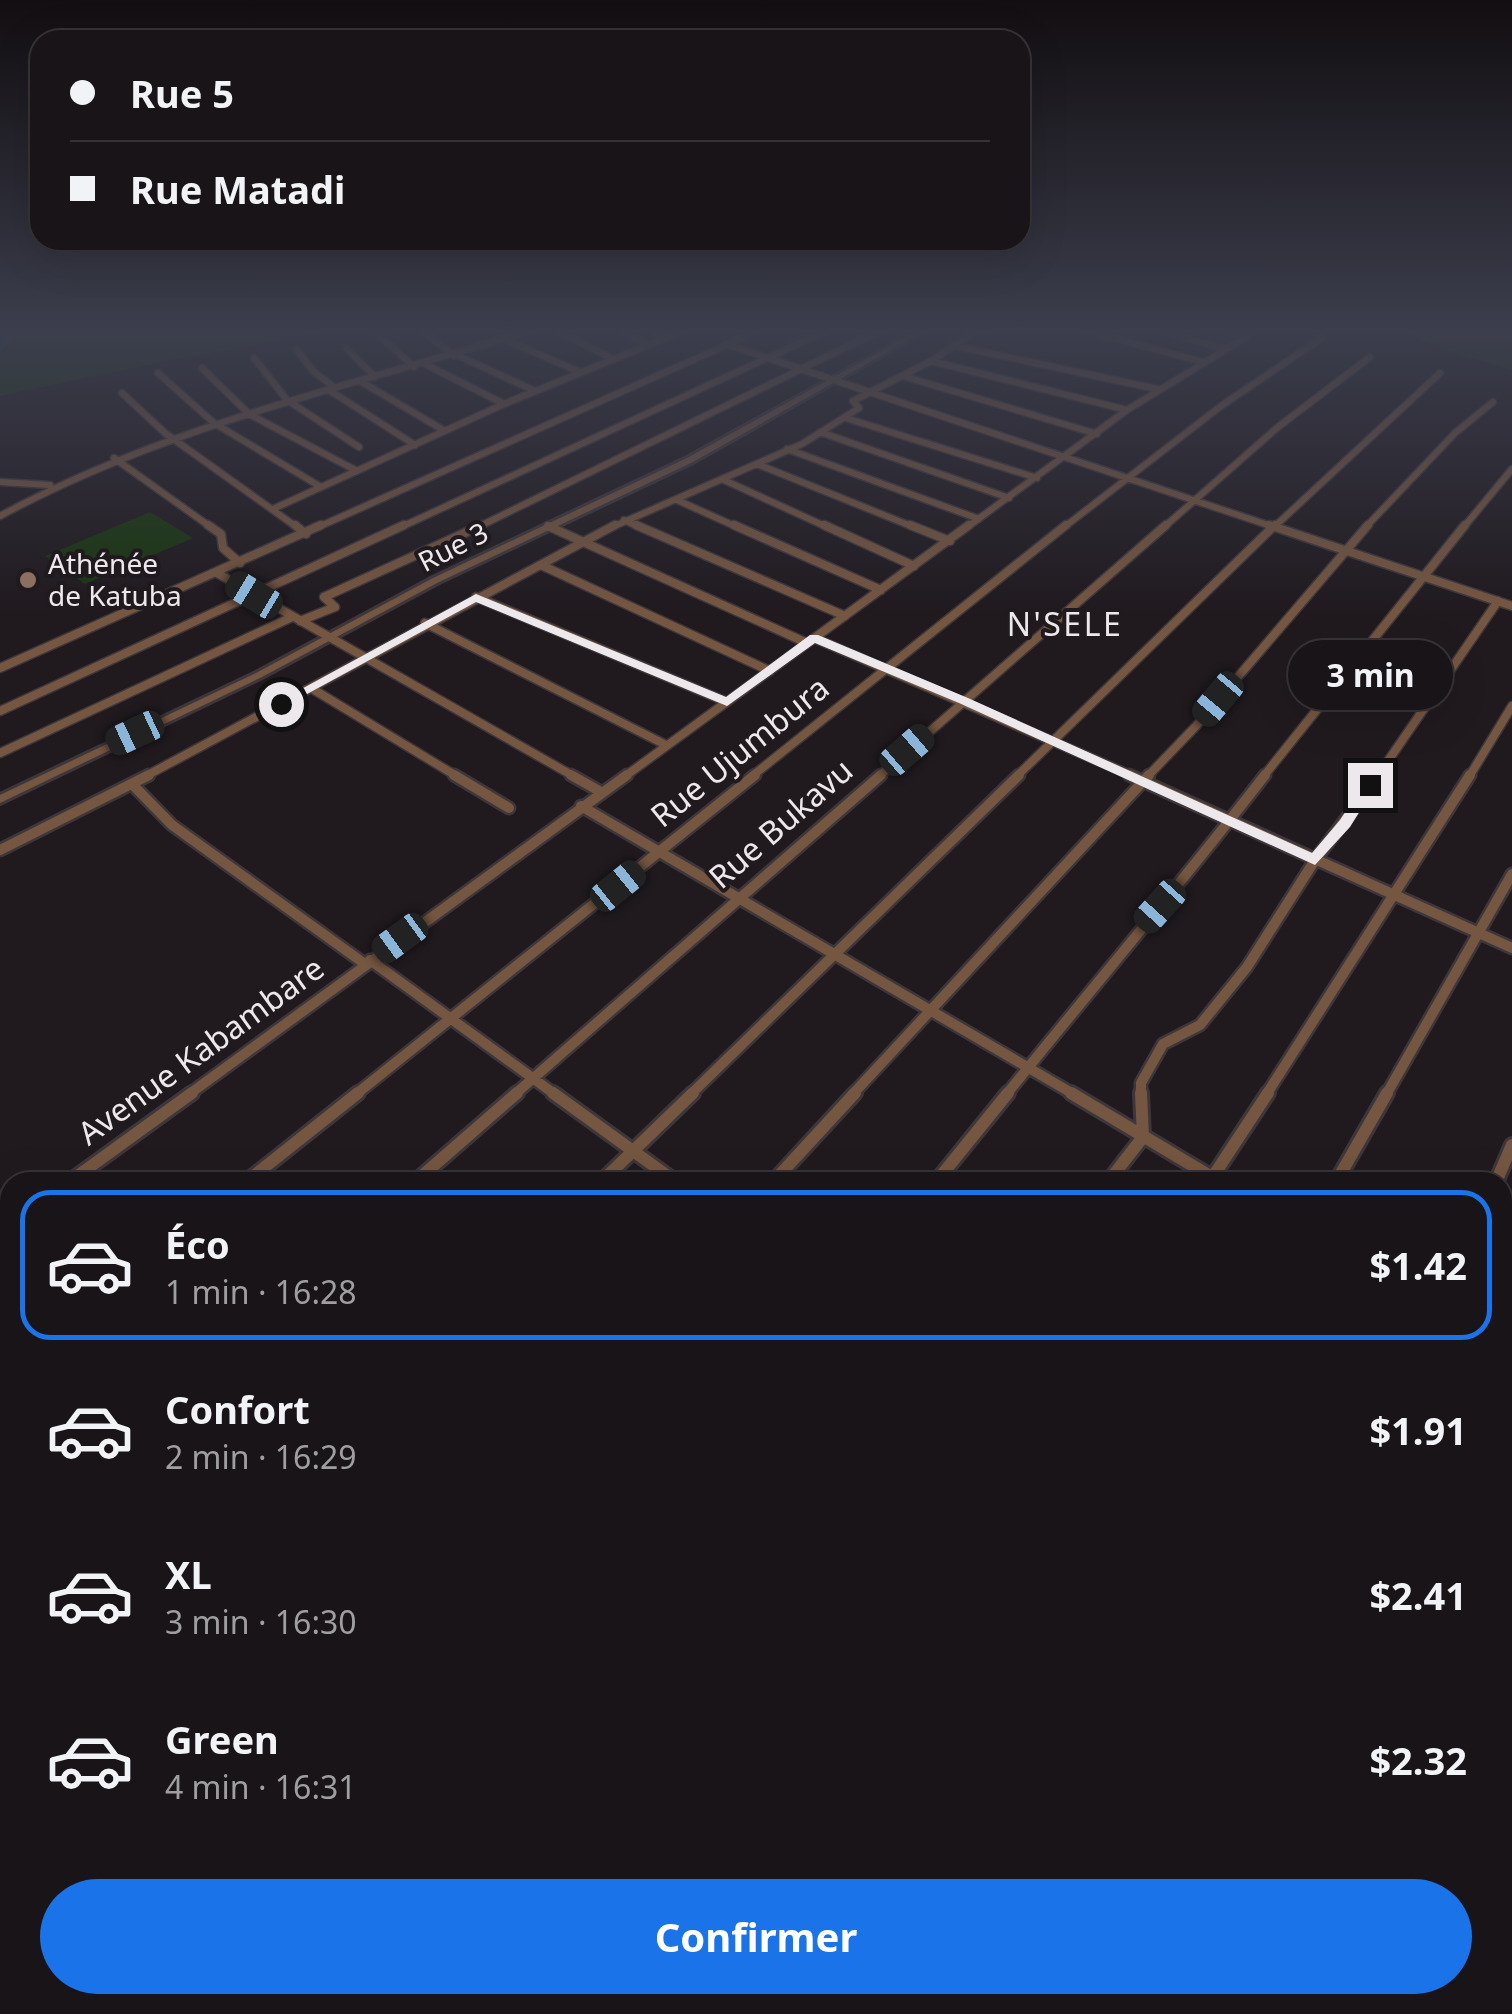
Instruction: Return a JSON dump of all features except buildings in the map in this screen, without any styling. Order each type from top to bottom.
[{"type":"street","points":[[156,424],[306,534]]},
{"type":"street","points":[[0,516],[51,485],[114,458],[217,424]]},
{"type":"street","points":[[267,424],[357,471]]},
{"type":"street","points":[[322,424],[359,447]]},
{"type":"street","points":[[384,424],[416,445]]},
{"type":"street","points":[[433,424],[445,431]]},
{"type":"street","points":[[275,508],[460,424]]},
{"type":"street","points":[[0,668],[549,424]]},
{"type":"street","points":[[0,711],[624,424]]},
{"type":"street","points":[[0,753],[296,619],[335,606],[324,597],[693,424]]},
{"type":"street","name":"Rue 3","points":[[0,799],[330,638],[548,526],[690,460],[755,424]]},
{"type":"street","points":[[0,850],[132,784],[624,520],[724,480],[835,424]]},
{"type":"street","points":[[865,424],[1036,478]]},
{"type":"street","points":[[963,424],[1504,603]]},
{"type":"street","points":[[1064,424],[1097,434]]},
{"type":"street","name":"Avenue Kabambare","points":[[83,1172],[1110,424]]},
{"type":"street","name":"Rue Ujumbura","points":[[258,1172],[1198,424]]},
{"type":"street","name":"Rue Bukavu","points":[[426,1172],[1282,424]]},
{"type":"street","points":[[611,1172],[1052,741],[1385,424]]},
{"type":"street","points":[[782,1172],[1196,726],[1344,550],[1466,424]]},
{"type":"street","points":[[214,425],[320,487]]},
{"type":"street","points":[[820,432],[1009,498]]},
{"type":"street","points":[[787,449],[979,519]]},
{"type":"street","points":[[114,458],[221,534],[223,548],[240,563]]},
{"type":"street","points":[[758,464],[950,541]]},
{"type":"street","points":[[944,1172],[1512,469]]},
{"type":"street","points":[[724,480],[914,566]]},
{"type":"street","points":[[0,482],[51,485]]},
{"type":"street","points":[[677,500],[881,590]]},
{"type":"street","points":[[624,520],[845,616]]},
{"type":"street","points":[[548,526],[811,640],[964,700],[1512,948]]},
{"type":"street","points":[[541,565],[770,671]]},
{"type":"street","points":[[218,573],[601,792]]},
{"type":"street","points":[[1116,1172],[1143,1136],[1143,1075],[1163,1044],[1200,1026],[1240,976],[1315,860],[1512,593]]},
{"type":"street","points":[[476,597],[727,702]]},
{"type":"street","points":[[425,624],[666,745]]},
{"type":"street","points":[[310,688],[509,808]]},
{"type":"street","points":[[1221,1172],[1512,706]]},
{"type":"street","points":[[132,784],[172,825],[663,1172]]},
{"type":"street","points":[[580,806],[838,953],[1203,1172]]},
{"type":"street","points":[[1342,1172],[1512,874]]},
{"type":"street","points":[[1500,1172],[1512,1145]]},
{"type":"green space","points":[[150,512],[193,538],[85,584],[45,556]]},
{"type":"place","name":"Athénée de Katuba","points":[[28,580]]},
{"type":"district","name":"N'SELE","points":[[1065,625]]},
{"type":"route","points":[[281,704],[476,597],[727,702],[814,638],[964,700],[1315,860],[1370,785]]}]
